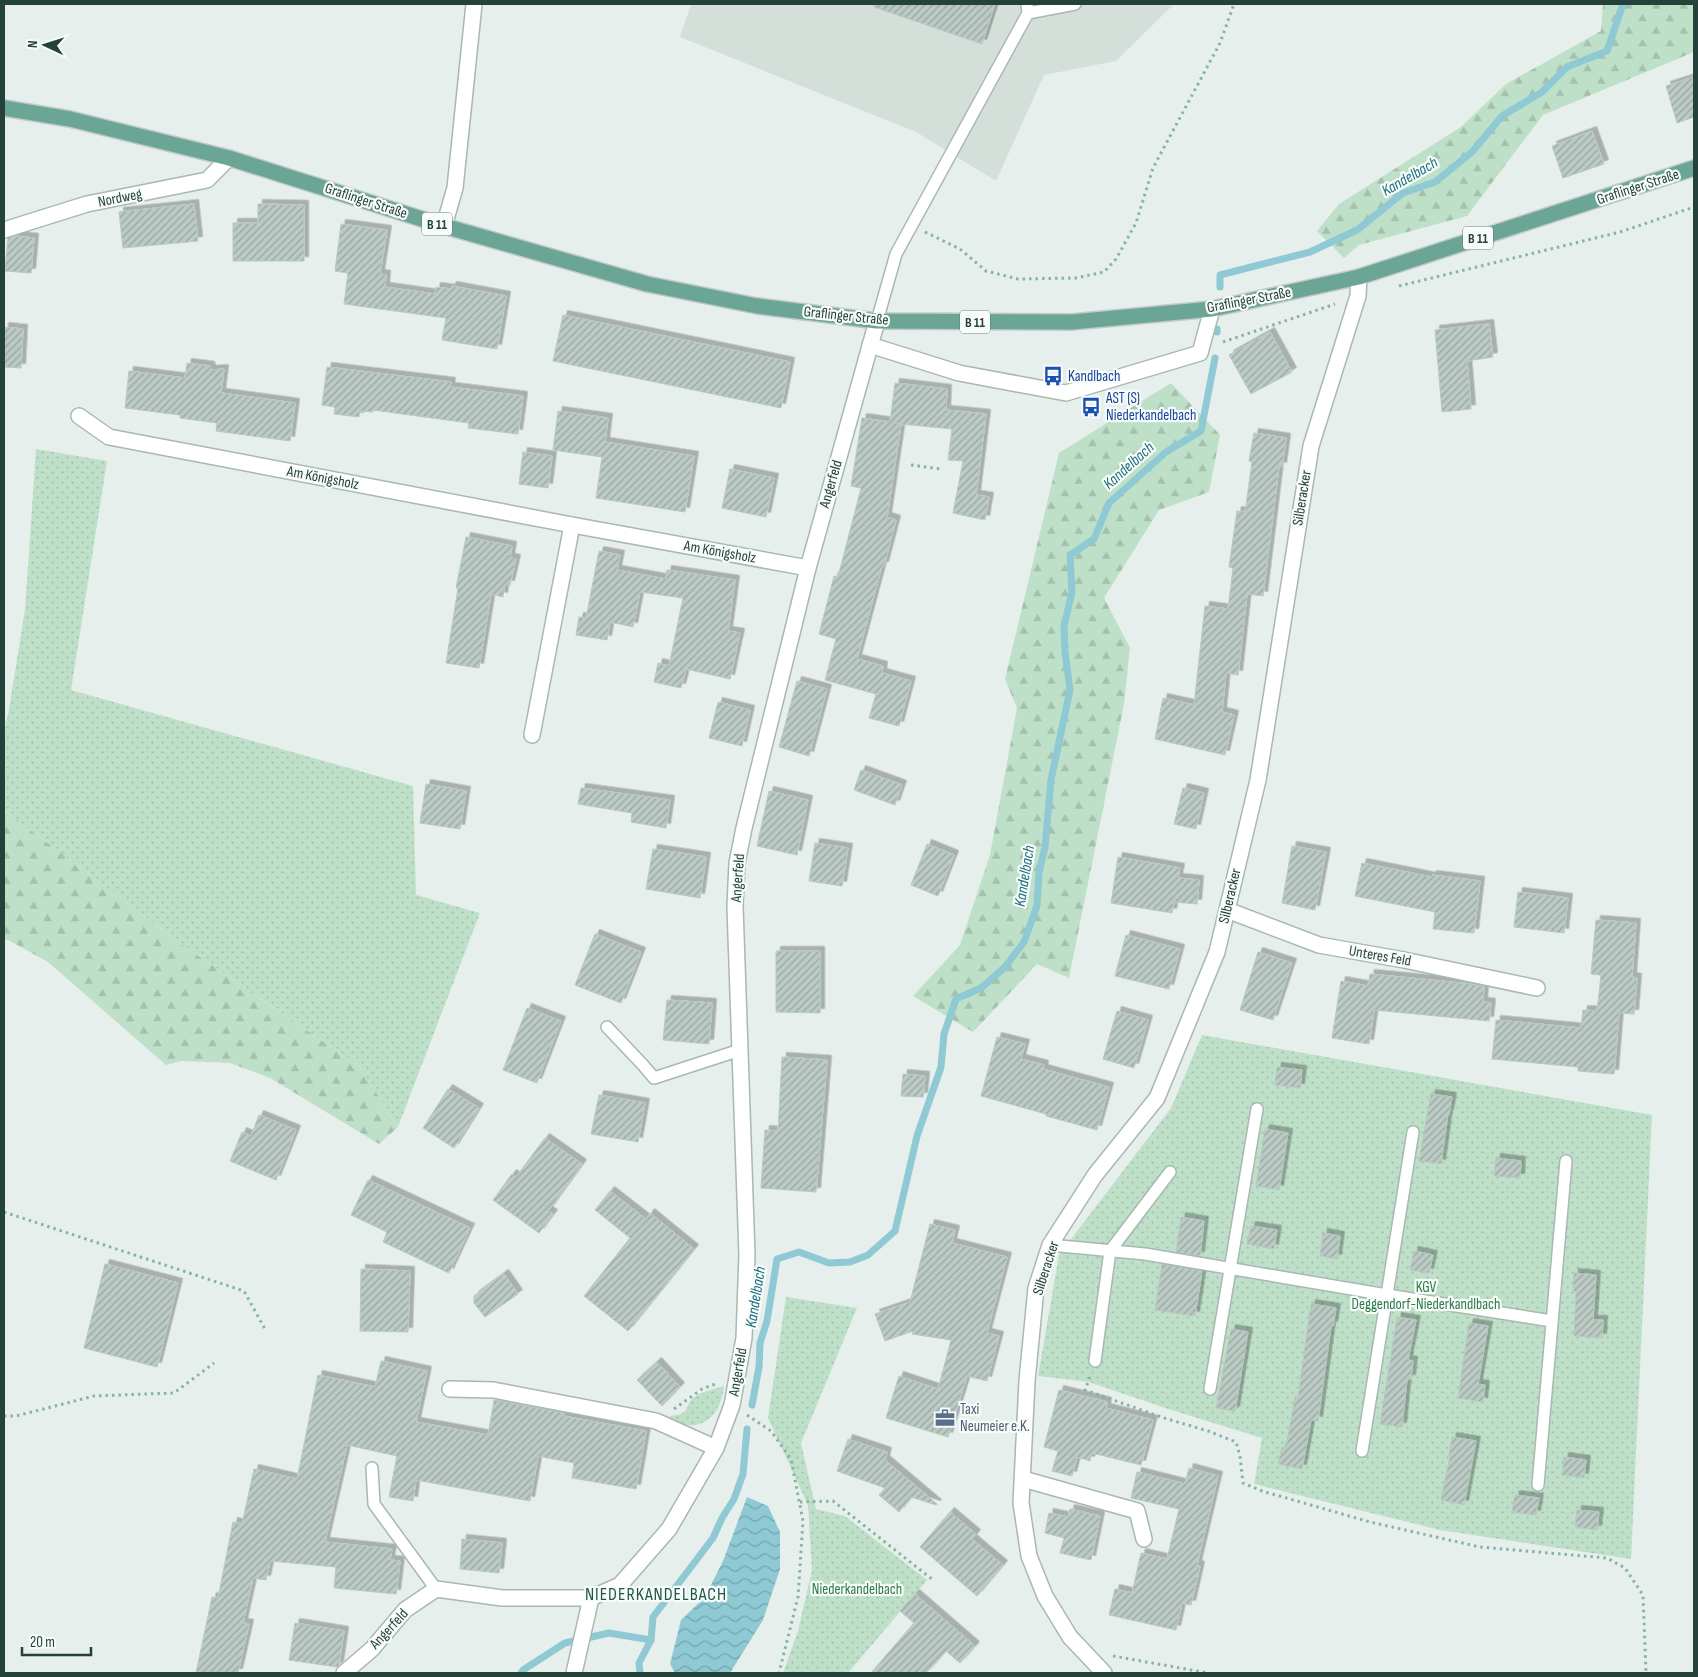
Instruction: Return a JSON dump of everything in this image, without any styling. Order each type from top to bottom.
[{"type":"main road","name":"Graflinger Straße","points":[[4,108],[70,119],[229,158],[444,226],[647,284],[757,306],[877,321],[1072,322],[1212,309],[1359,277],[1694,168]]},
{"type":"street","points":[[444,226],[455,188],[474,4]]},
{"type":"street","name":"Nordweg","points":[[4,230],[87,204],[208,180],[229,158]]},
{"type":"street","name":"Silberacker","points":[[1099,1668],[1070,1637],[1044,1596],[1028,1556],[1022,1504],[1027,1381],[1036,1288],[1050,1245],[1095,1175],[1157,1098],[1217,952],[1258,780],[1311,446],[1358,296],[1359,277]]},
{"type":"street","points":[[870,345],[959,373],[1066,393],[1200,353],[1212,309]]},
{"type":"street","name":"Angerfeld","points":[[591,1598],[620,1585],[669,1529],[716,1448],[732,1405],[744,1338],[747,1255],[735,906],[737,862],[808,568],[877,321]]},
{"type":"street","name":"Am Königsholz","points":[[79,416],[109,437],[808,568]]},
{"type":"street","points":[[532,735],[572,525]]},
{"type":"street","name":"Unteres Feld","points":[[1227,910],[1319,945],[1404,960],[1537,988]]},
{"type":"street","points":[[450,1389],[471,1391],[494,1390],[656,1421],[716,1448]]},
{"type":"street","points":[[1023,1479],[1137,1511],[1144,1539]]},
{"type":"street","points":[[436,1589],[502,1598],[591,1598],[574,1673]]},
{"type":"street","name":"Angerfeld","points":[[344,1673],[372,1649],[405,1610],[436,1589]]},
{"type":"lane","points":[[877,321],[896,254],[1027,8],[1075,4]]},
{"type":"lane","points":[[606,1027],[643,1064],[654,1078],[740,1050]]},
{"type":"lane","points":[[1210,1389],[1257,1109]]},
{"type":"lane","points":[[1362,1451],[1413,1132]]},
{"type":"lane","points":[[1538,1485],[1566,1161]]},
{"type":"lane","points":[[1095,1361],[1110,1251],[1170,1172]]},
{"type":"lane","points":[[1050,1245],[1145,1254],[1552,1321]]},
{"type":"lane","points":[[372,1468],[374,1504],[436,1589]]},
{"type":"path","points":[[911,226],[960,249],[986,271],[1018,279],[1076,278],[1104,272],[1116,259],[1136,223],[1153,168],[1220,43],[1234,4]]},
{"type":"path","points":[[1397,286],[1620,232],[1694,207]]},
{"type":"path","points":[[1200,353],[1221,343],[1358,296]]},
{"type":"path","points":[[911,465],[941,469]]},
{"type":"path","points":[[4,1212],[244,1291],[265,1329]]},
{"type":"path","points":[[1095,1361],[1085,1390],[1236,1442],[1240,1456],[1243,1483],[1249,1486],[1370,1522],[1480,1548],[1607,1558],[1624,1568],[1643,1596],[1646,1673]]},
{"type":"path","points":[[4,1416],[16,1416],[94,1396],[174,1393],[214,1364]]},
{"type":"path","points":[[662,1424],[667,1415],[680,1403],[702,1389],[737,1375]]},
{"type":"path","points":[[732,1405],[771,1431],[792,1459],[800,1502],[803,1521],[798,1598],[779,1673]]},
{"type":"path","points":[[800,1502],[833,1501],[933,1580]]},
{"type":"path","points":[[1099,1668],[1115,1655],[1208,1673]]},
{"type":"shaded area","points":[[691,4],[1174,4],[1116,61],[1044,75],[996,181],[916,132],[680,37]]},
{"type":"green space","points":[[1603,4],[1694,4],[1694,52],[1543,115],[1467,216],[1359,245],[1344,258],[1317,231],[1339,204],[1461,127],[1506,84],[1601,31]]},
{"type":"green space","points":[[1171,383],[1220,435],[1209,492],[1159,510],[1104,598],[1130,648],[1124,704],[1069,978],[1037,964],[973,1032],[913,996],[960,945],[990,855],[1017,708],[1005,679],[1059,453]]},
{"type":"green space","points":[[36,449],[107,461],[71,690],[413,786],[416,895],[480,913],[398,1127],[360,1067],[181,944],[4,810],[4,730],[25,610]]},
{"type":"green space","points":[[4,810],[181,944],[360,1067],[398,1127],[379,1144],[270,1078],[230,1063],[181,1061],[166,1065],[48,962],[4,939]]},
{"type":"green space","name":"KGV Deggendorf-Niederkandlbach","points":[[1202,1035],[1652,1115],[1631,1559],[1440,1530],[1254,1484],[1262,1438],[1089,1382],[1038,1376],[1059,1255],[1171,1108]]},
{"type":"green space","name":"Niederkandelbach","points":[[786,1297],[857,1308],[801,1443],[816,1509],[845,1516],[927,1580],[848,1673],[783,1673],[798,1631],[812,1570],[808,1505],[768,1418]]},
{"type":"green space","points":[[724,1386],[718,1408],[706,1421],[689,1425],[668,1420],[670,1416],[685,1411],[689,1403],[696,1396]]},
{"type":"water","points":[[747,1497],[768,1506],[780,1532],[780,1569],[763,1620],[730,1673],[675,1673],[670,1664],[681,1620],[705,1597],[723,1561]]},
{"type":"building","points":[[874,4],[995,4],[982,44],[874,7]]},
{"type":"building","points":[[1694,77],[1694,117],[1677,123],[1666,86]]},
{"type":"building","points":[[1592,131],[1604,164],[1563,178],[1552,146]]},
{"type":"building","points":[[194,204],[198,241],[123,248],[119,212]]},
{"type":"building","points":[[258,204],[304,205],[304,261],[233,261],[233,223],[258,223]]},
{"type":"building","points":[[341,224],[387,230],[380,274],[386,275],[385,287],[435,294],[436,287],[451,289],[452,286],[506,296],[497,349],[442,340],[446,318],[344,304],[348,273],[335,271]]},
{"type":"building","points":[[15,236],[34,238],[31,273],[5,271],[8,238]]},
{"type":"building","points":[[563,315],[790,362],[781,408],[553,361]]},
{"type":"building","points":[[1489,324],[1493,357],[1467,361],[1471,409],[1442,412],[1435,330]]},
{"type":"building","points":[[4,327],[23,329],[21,368],[4,367]]},
{"type":"building","points":[[1270,332],[1292,372],[1251,394],[1229,355]]},
{"type":"building","points":[[187,363],[210,366],[211,370],[224,369],[221,393],[295,403],[290,441],[216,431],[217,423],[180,418],[180,415],[125,408],[129,371],[185,378]]},
{"type":"building","points":[[327,367],[451,382],[450,387],[523,396],[518,434],[468,428],[469,423],[373,410],[373,412],[360,411],[359,417],[334,414],[335,407],[322,405]]},
{"type":"building","points":[[895,383],[947,389],[946,410],[986,414],[976,495],[989,497],[985,520],[953,513],[963,461],[948,460],[952,429],[891,423],[901,424],[887,517],[896,520],[857,659],[883,666],[882,673],[911,681],[899,726],[869,718],[876,694],[825,680],[836,639],[819,634],[834,576],[838,577],[861,488],[851,486],[862,418],[890,422]]},
{"type":"building","points":[[558,411],[608,418],[605,442],[694,456],[685,512],[596,498],[602,457],[553,450]]},
{"type":"building","points":[[1254,433],[1286,438],[1282,467],[1279,466],[1263,596],[1247,594],[1238,675],[1226,673],[1222,712],[1234,715],[1225,755],[1155,739],[1163,698],[1194,705],[1205,606],[1228,609],[1233,568],[1229,567],[1237,511],[1245,512],[1252,462],[1249,461]]},
{"type":"building","points":[[523,452],[552,456],[548,488],[519,484]]},
{"type":"building","points":[[730,469],[774,478],[766,517],[722,508]]},
{"type":"building","points":[[466,537],[512,546],[510,558],[516,559],[510,585],[505,584],[503,597],[491,594],[479,668],[446,663],[458,588],[456,588]]},
{"type":"building","points":[[599,551],[620,555],[617,570],[666,579],[667,570],[735,580],[728,631],[740,633],[730,679],[686,669],[681,688],[654,682],[658,663],[669,666],[683,598],[640,592],[633,627],[610,622],[607,640],[576,635],[579,617],[586,618]]},
{"type":"building","points":[[797,681],[827,689],[809,756],[779,747]]},
{"type":"building","points":[[718,702],[750,710],[742,746],[709,738]]},
{"type":"building","points":[[861,770],[902,785],[895,805],[854,790]]},
{"type":"building","points":[[426,784],[466,791],[460,829],[420,823]]},
{"type":"building","points":[[581,788],[670,800],[666,828],[631,822],[632,813],[578,804]]},
{"type":"building","points":[[1183,788],[1204,793],[1196,829],[1174,824]]},
{"type":"building","points":[[769,791],[808,800],[797,855],[757,846]]},
{"type":"building","points":[[815,843],[848,848],[842,886],[809,881]]},
{"type":"building","points":[[927,844],[954,855],[938,896],[911,885]]},
{"type":"building","points":[[1292,846],[1326,852],[1315,910],[1282,903]]},
{"type":"building","points":[[653,849],[706,857],[700,898],[646,889]]},
{"type":"building","points":[[1118,857],[1180,868],[1178,878],[1199,880],[1197,904],[1174,902],[1172,913],[1111,903]]},
{"type":"building","points":[[1362,863],[1432,877],[1432,875],[1480,881],[1474,933],[1433,929],[1435,912],[1355,896]]},
{"type":"building","points":[[1518,892],[1568,898],[1564,933],[1514,927]]},
{"type":"building","points":[[1596,920],[1636,923],[1632,977],[1637,978],[1634,1014],[1619,1013],[1614,1074],[1578,1071],[1578,1067],[1492,1059],[1496,1020],[1581,1028],[1583,1010],[1597,1011],[1601,975],[1591,974]]},
{"type":"building","points":[[595,934],[641,952],[621,1003],[575,985]]},
{"type":"building","points":[[1126,935],[1180,949],[1169,989],[1115,976]]},
{"type":"building","points":[[776,951],[820,951],[820,1013],[776,1012]]},
{"type":"building","points":[[1258,952],[1292,963],[1273,1020],[1240,1010]]},
{"type":"building","points":[[1370,974],[1471,984],[1484,987],[1483,1002],[1491,1003],[1489,1021],[1374,1010],[1369,1044],[1332,1038],[1341,981],[1368,986]]},
{"type":"building","points":[[667,1000],[712,1003],[709,1044],[663,1040]]},
{"type":"building","points":[[527,1008],[561,1021],[537,1083],[503,1070]]},
{"type":"building","points":[[1117,1011],[1148,1020],[1134,1068],[1103,1059]]},
{"type":"building","points":[[997,1037],[1025,1044],[1021,1059],[1044,1065],[1043,1069],[1109,1087],[1097,1130],[981,1096]]},
{"type":"building","points":[[782,1057],[827,1060],[816,1192],[761,1188],[765,1130],[778,1131]]},
{"type":"building","points":[[1277,1067],[1302,1070],[1300,1088],[1275,1085]]},
{"type":"building","points":[[903,1074],[925,1076],[923,1097],[901,1096]]},
{"type":"building","points":[[448,1089],[479,1108],[454,1148],[423,1128]]},
{"type":"building","points":[[1431,1094],[1452,1097],[1441,1164],[1419,1161]]},
{"type":"building","points":[[599,1095],[645,1103],[638,1142],[591,1134]]},
{"type":"building","points":[[259,1115],[296,1130],[276,1180],[230,1161],[242,1132],[251,1136]]},
{"type":"building","points":[[1265,1129],[1288,1133],[1279,1190],[1256,1186]]},
{"type":"building","points":[[545,1138],[582,1164],[548,1211],[553,1214],[539,1233],[493,1200],[512,1174],[516,1177]]},
{"type":"building","points":[[1496,1158],[1521,1161],[1520,1178],[1494,1176]]},
{"type":"building","points":[[368,1180],[470,1228],[449,1273],[383,1242],[387,1232],[351,1215]]},
{"type":"building","points":[[610,1191],[646,1219],[650,1213],[694,1249],[628,1331],[584,1296],[630,1238],[595,1210]]},
{"type":"building","points":[[1181,1217],[1204,1221],[1200,1256],[1176,1252]]},
{"type":"building","points":[[930,1224],[955,1230],[952,1243],[1007,1257],[987,1333],[999,1336],[987,1381],[967,1376],[948,1437],[886,1418],[899,1376],[938,1389],[951,1340],[912,1334],[913,1331],[885,1341],[875,1314],[910,1302]]},
{"type":"building","points":[[1251,1226],[1277,1230],[1274,1249],[1247,1244]]},
{"type":"building","points":[[1323,1233],[1340,1236],[1337,1259],[1320,1256]]},
{"type":"building","points":[[1414,1251],[1433,1255],[1429,1273],[1410,1270]]},
{"type":"building","points":[[105,1264],[178,1283],[157,1367],[84,1348]]},
{"type":"building","points":[[1162,1264],[1202,1271],[1195,1316],[1155,1310]]},
{"type":"building","points":[[361,1269],[410,1271],[408,1332],[360,1331]]},
{"type":"building","points":[[1574,1273],[1596,1275],[1593,1320],[1603,1320],[1602,1338],[1574,1336],[1576,1291],[1573,1291]]},
{"type":"building","points":[[504,1274],[518,1294],[485,1317],[474,1303],[474,1296]]},
{"type":"building","points":[[1311,1304],[1336,1308],[1333,1326],[1331,1326],[1318,1421],[1311,1420],[1302,1469],[1278,1464],[1282,1447],[1286,1448],[1295,1397],[1298,1397]]},
{"type":"building","points":[[1397,1317],[1416,1320],[1408,1360],[1413,1361],[1411,1379],[1407,1379],[1402,1427],[1380,1424]]},
{"type":"building","points":[[1469,1323],[1488,1326],[1478,1384],[1485,1385],[1483,1402],[1458,1398]]},
{"type":"building","points":[[1231,1329],[1248,1332],[1235,1411],[1216,1408]]},
{"type":"building","points":[[381,1361],[427,1371],[416,1422],[488,1435],[494,1400],[564,1413],[563,1416],[646,1431],[636,1489],[572,1478],[574,1463],[538,1456],[530,1501],[416,1480],[413,1501],[389,1497],[397,1456],[347,1445],[325,1542],[392,1549],[390,1560],[400,1561],[396,1594],[334,1588],[336,1567],[270,1561],[266,1580],[253,1578],[243,1623],[249,1624],[238,1673],[196,1673],[212,1597],[218,1598],[233,1522],[242,1524],[254,1469],[297,1479],[318,1375],[375,1387]]},
{"type":"building","points":[[657,1362],[680,1387],[662,1406],[637,1380]]},
{"type":"building","points":[[1059,1390],[1107,1402],[1106,1408],[1153,1420],[1141,1465],[1092,1453],[1090,1461],[1077,1457],[1072,1476],[1052,1471],[1058,1451],[1044,1447]]},
{"type":"building","points":[[1452,1437],[1476,1441],[1464,1505],[1441,1500]]},
{"type":"building","points":[[848,1439],[887,1452],[885,1460],[937,1504],[911,1497],[899,1512],[879,1495],[885,1488],[837,1471]]},
{"type":"building","points":[[1564,1457],[1586,1460],[1584,1478],[1562,1475]]},
{"type":"building","points":[[1189,1468],[1218,1476],[1197,1565],[1200,1566],[1191,1605],[1182,1603],[1176,1630],[1109,1615],[1115,1589],[1132,1593],[1141,1553],[1167,1559],[1179,1509],[1131,1498],[1137,1472],[1185,1484]]},
{"type":"building","points":[[1515,1495],[1539,1498],[1536,1515],[1512,1512]]},
{"type":"building","points":[[1070,1509],[1100,1516],[1091,1560],[1060,1553],[1064,1538],[1045,1533],[1049,1513],[1068,1517]]},
{"type":"building","points":[[1577,1510],[1599,1512],[1597,1530],[1575,1527]]},
{"type":"building","points":[[950,1512],[976,1534],[972,1539],[1003,1565],[977,1596],[920,1547]]},
{"type":"building","points":[[462,1539],[502,1543],[499,1573],[460,1569]]},
{"type":"building","points":[[915,1594],[975,1646],[960,1663],[946,1651],[926,1673],[871,1673],[914,1623],[900,1611]]},
{"type":"building","points":[[295,1623],[344,1631],[339,1665],[337,1667],[289,1660]]},
{"type":"waterway","name":"Kandelbach","points":[[1220,287],[1220,275],[1310,252],[1357,230],[1403,193],[1435,182],[1472,152],[1502,116],[1542,92],[1567,67],[1607,51],[1623,4]]},
{"type":"waterway","name":"Kandelbach","points":[[752,1405],[759,1367],[760,1343],[767,1321],[777,1259],[799,1252],[829,1263],[850,1262],[868,1255],[895,1231],[917,1136],[941,1067],[944,1034],[956,999],[981,988],[1005,967],[1024,942],[1037,906],[1039,873],[1045,847],[1051,780],[1070,690],[1064,626],[1072,592],[1070,555],[1094,539],[1109,503],[1166,452],[1201,431],[1215,358]]},
{"type":"waterway","name":"Kandelbach","points":[[640,1673],[639,1663],[651,1640],[653,1617],[713,1538],[722,1518],[734,1499],[743,1474],[747,1429]]},
{"type":"waterway","points":[[521,1673],[565,1643],[609,1633],[651,1640]]},
{"type":"place","name":"Kandlbach","points":[[1053,376]]},
{"type":"place","name":"AST (S) Niederkandelbach","points":[[1091,407]]},
{"type":"place","name":"Taxi Neumeier e.K.","points":[[945,1418]]},
{"type":"district","name":"NIEDERKANDELBACH","points":[[656,1594]]}]
